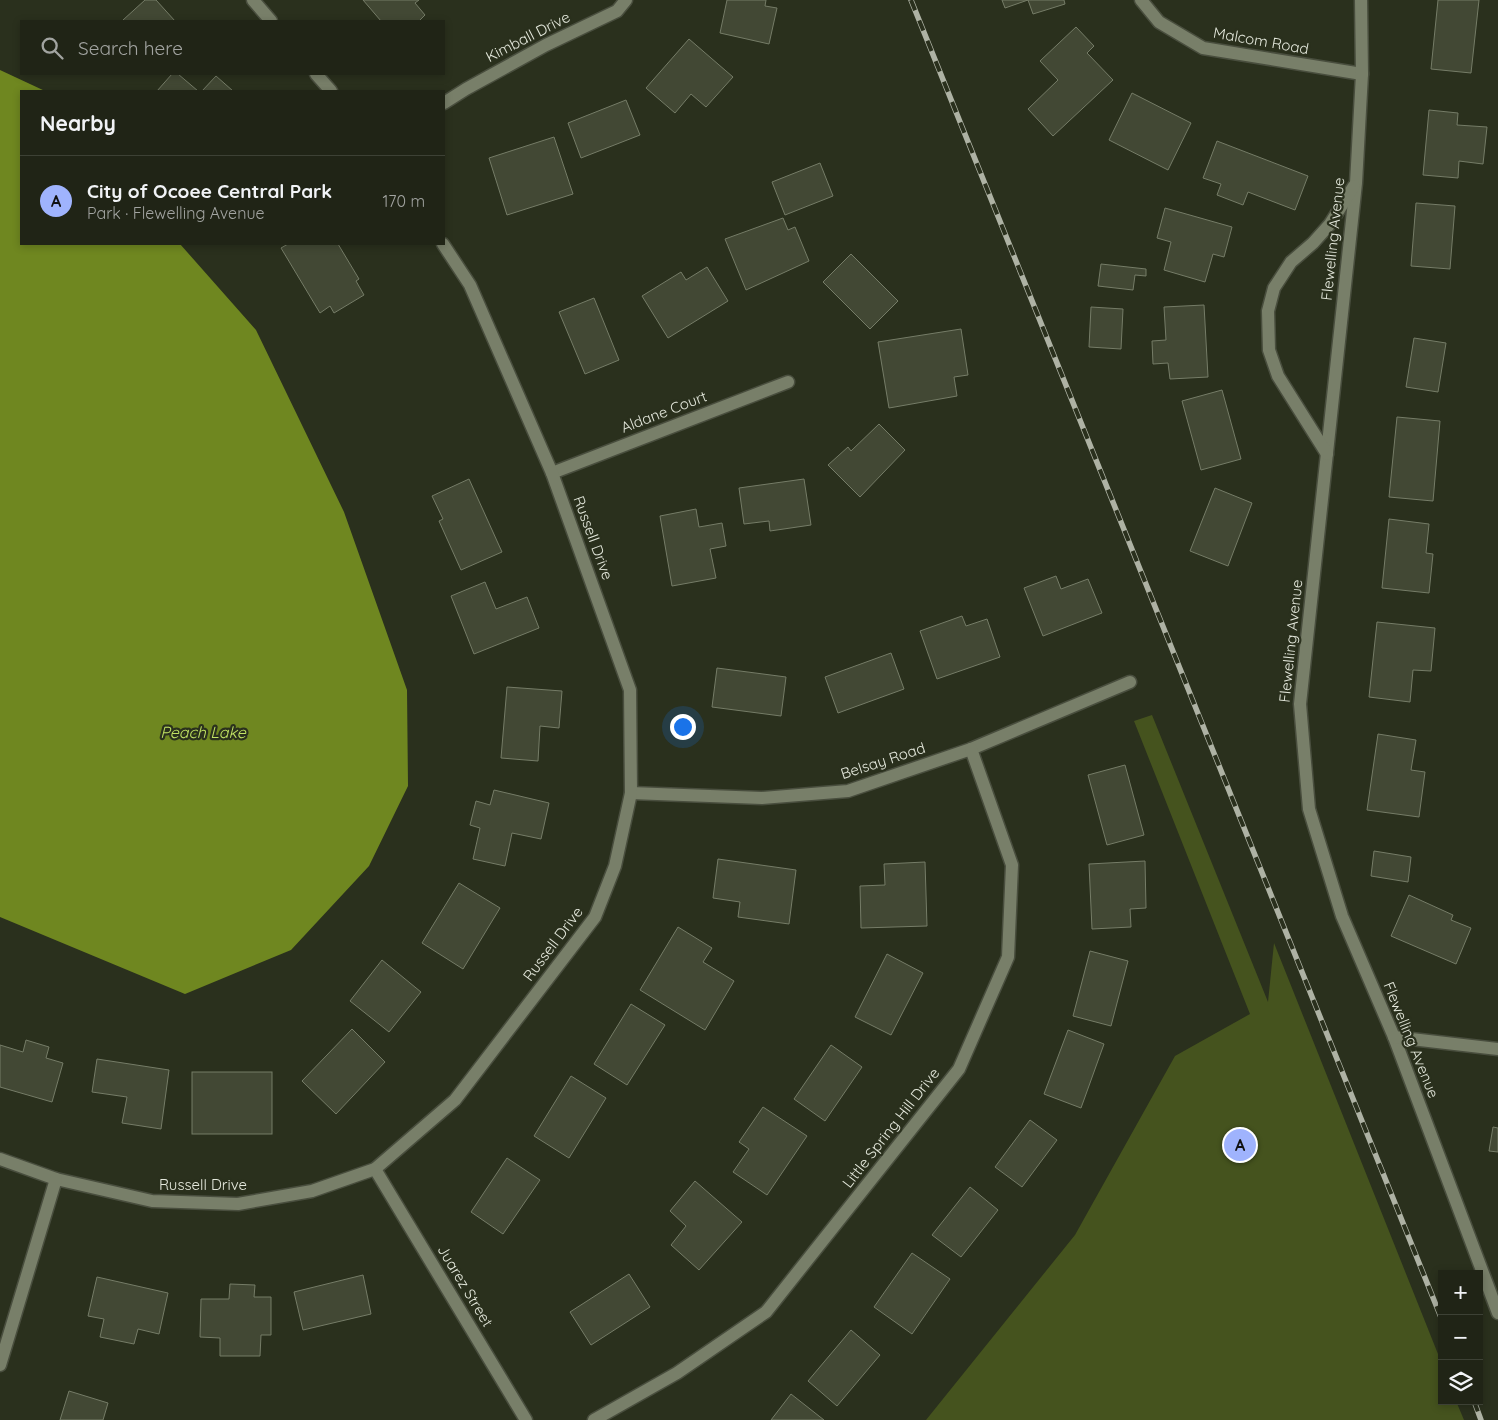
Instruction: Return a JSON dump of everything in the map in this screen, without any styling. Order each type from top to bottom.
[{"type":"street","points":[[253,0],[270,20]]},
{"type":"street","name":"Kimball Drive","points":[[445,102],[546,45],[617,11],[626,0]]},
{"type":"street","name":"Malcom Road","points":[[1141,0],[1159,22],[1203,48],[1362,74]]},
{"type":"street","name":"Flewelling Avenue","points":[[1361,0],[1362,74],[1356,183],[1300,704],[1309,809],[1342,916],[1394,1037],[1498,1313]]},
{"type":"street","points":[[317,75],[330,90]]},
{"type":"street","points":[[1327,454],[1278,376],[1269,350],[1268,310],[1274,288],[1291,262],[1313,243],[1330,224],[1356,183]]},
{"type":"street","name":"Russell Drive","points":[[0,1159],[56,1179],[152,1202],[238,1204],[312,1191],[375,1169],[455,1100],[595,917],[615,866],[631,793],[630,690],[552,473],[470,285],[444,245]]},
{"type":"street","name":"Aldane Court","points":[[552,473],[788,382]]},
{"type":"street","name":"Belsay Road","points":[[631,793],[762,798],[848,791],[971,749],[1130,682]]},
{"type":"street","name":"Little Spring Hill Drive","points":[[594,1420],[677,1373],[766,1312],[959,1069],[1008,957],[1012,865],[971,749]]},
{"type":"street","points":[[1394,1037],[1498,1049]]},
{"type":"street","name":"Juarez Street","points":[[375,1169],[526,1420]]},
{"type":"street","points":[[0,1365],[56,1179]]},
{"type":"shaded area","points":[[1152,715],[1268,1002],[1274,943],[1438,1354],[1438,1405],[1458,1405],[1464,1420],[926,1420],[1075,1235],[1175,1056],[1250,1014],[1134,721]]},
{"type":"water","name":"Peach Lake","points":[[0,70],[43,90],[20,90],[20,245],[181,245],[256,330],[344,512],[407,690],[408,786],[369,866],[291,950],[185,994],[0,917]]},
{"type":"building","points":[[145,0],[156,0],[174,20],[123,20]]},
{"type":"building","points":[[363,0],[419,0],[415,3],[425,15],[420,20],[380,20]]},
{"type":"building","points":[[727,0],[766,0],[765,6],[777,8],[769,44],[720,33]]},
{"type":"building","points":[[1002,0],[1028,0],[1005,8]]},
{"type":"building","points":[[1028,0],[1064,0],[1065,4],[1033,14]]},
{"type":"building","points":[[1438,0],[1479,0],[1471,73],[1431,69]]},
{"type":"building","points":[[1076,27],[1094,46],[1087,53],[1113,80],[1053,136],[1028,109],[1058,80],[1040,61]]},
{"type":"building","points":[[689,39],[733,77],[706,107],[691,94],[675,113],[646,88]]},
{"type":"building","points":[[171,75],[179,75],[197,90],[158,90]]},
{"type":"building","points":[[216,76],[232,90],[203,90]]},
{"type":"building","points":[[1132,93],[1191,123],[1168,170],[1109,140]]},
{"type":"building","points":[[626,100],[640,135],[581,158],[568,123]]},
{"type":"building","points":[[1429,110],[1458,113],[1457,125],[1487,127],[1483,164],[1459,161],[1458,178],[1423,175]]},
{"type":"building","points":[[554,137],[573,194],[507,215],[489,158]]},
{"type":"building","points":[[1217,141],[1308,176],[1295,210],[1248,192],[1243,205],[1217,195],[1221,184],[1203,178]]},
{"type":"building","points":[[820,163],[833,196],[785,215],[772,182]]},
{"type":"building","points":[[1416,203],[1455,206],[1450,269],[1411,266]]},
{"type":"building","points":[[1165,208],[1232,227],[1224,257],[1213,254],[1205,282],[1164,270],[1171,242],[1157,238]]},
{"type":"building","points":[[783,218],[788,230],[795,227],[809,261],[746,290],[725,239]]},
{"type":"building","points":[[286,245],[339,245],[359,279],[356,281],[364,295],[334,313],[330,306],[320,313],[281,248]]},
{"type":"building","points":[[851,254],[898,301],[870,329],[823,282]]},
{"type":"building","points":[[1101,264],[1146,269],[1146,276],[1135,275],[1133,290],[1098,286]]},
{"type":"building","points":[[707,267],[728,301],[668,338],[642,296],[681,272],[686,280]]},
{"type":"building","points":[[594,298],[619,360],[585,374],[559,312]]},
{"type":"building","points":[[1204,305],[1208,377],[1170,379],[1168,363],[1153,364],[1152,341],[1166,340],[1164,307]]},
{"type":"building","points":[[1091,307],[1123,309],[1121,349],[1089,347]]},
{"type":"building","points":[[961,329],[968,375],[954,377],[957,396],[889,408],[878,342]]},
{"type":"building","points":[[1414,338],[1446,343],[1438,392],[1406,387]]},
{"type":"building","points":[[1222,390],[1241,459],[1201,470],[1182,401]]},
{"type":"building","points":[[1397,417],[1440,421],[1433,501],[1389,497]]},
{"type":"building","points":[[879,424],[905,450],[860,497],[828,465],[848,447],[851,451]]},
{"type":"building","points":[[469,479],[502,552],[461,570],[439,521],[443,519],[432,496]]},
{"type":"building","points":[[804,479],[811,525],[770,531],[769,521],[744,524],[739,488]]},
{"type":"building","points":[[1215,488],[1252,503],[1228,566],[1190,551]]},
{"type":"building","points":[[696,509],[699,527],[722,523],[726,546],[710,549],[716,578],[672,586],[660,516]]},
{"type":"building","points":[[1389,519],[1429,524],[1426,553],[1433,554],[1429,593],[1382,588]]},
{"type":"building","points":[[1056,576],[1061,589],[1088,579],[1102,613],[1043,636],[1024,588]]},
{"type":"building","points":[[485,582],[496,609],[527,597],[539,628],[474,654],[451,596]]},
{"type":"building","points":[[962,616],[966,626],[987,619],[1000,657],[937,679],[920,631]]},
{"type":"building","points":[[1377,622],[1435,628],[1431,671],[1413,670],[1410,702],[1369,697]]},
{"type":"building","points":[[891,653],[904,689],[838,713],[825,677]]},
{"type":"building","points":[[717,668],[786,677],[781,716],[712,707]]},
{"type":"building","points":[[507,687],[562,691],[559,728],[540,726],[538,761],[501,758]]},
{"type":"building","points":[[1378,734],[1416,740],[1411,770],[1425,772],[1419,817],[1367,810]]},
{"type":"building","points":[[1125,765],[1144,835],[1107,845],[1088,775]]},
{"type":"building","points":[[494,790],[549,803],[541,839],[512,833],[505,866],[473,859],[480,828],[470,825],[476,801],[490,805]]},
{"type":"building","points":[[1374,851],[1411,857],[1408,882],[1371,876]]},
{"type":"building","points":[[718,859],[796,870],[789,924],[738,917],[740,902],[713,898]]},
{"type":"building","points":[[1145,861],[1146,908],[1130,909],[1131,927],[1092,929],[1089,864]]},
{"type":"building","points":[[925,862],[927,926],[861,928],[860,886],[885,885],[884,864]]},
{"type":"building","points":[[459,883],[500,908],[463,969],[422,943]]},
{"type":"building","points":[[1409,895],[1453,915],[1451,920],[1471,928],[1456,964],[1391,936]]},
{"type":"building","points":[[678,927],[712,948],[703,962],[734,981],[705,1030],[640,990]]},
{"type":"building","points":[[1090,951],[1128,961],[1111,1026],[1073,1016]]},
{"type":"building","points":[[887,954],[923,973],[891,1035],[855,1017]]},
{"type":"building","points":[[382,960],[421,992],[389,1032],[350,1001]]},
{"type":"building","points":[[631,1004],[665,1025],[627,1085],[594,1064]]},
{"type":"building","points":[[352,1029],[385,1062],[336,1114],[302,1081]]},
{"type":"building","points":[[1068,1030],[1104,1044],[1081,1108],[1044,1094]]},
{"type":"building","points":[[26,1040],[49,1047],[46,1058],[63,1063],[52,1102],[0,1087],[0,1045],[23,1052]]},
{"type":"building","points":[[831,1045],[862,1067],[825,1121],[794,1099]]},
{"type":"building","points":[[97,1059],[169,1070],[161,1129],[122,1123],[127,1097],[92,1092]]},
{"type":"building","points":[[192,1072],[272,1072],[272,1134],[192,1134]]},
{"type":"building","points":[[571,1076],[606,1098],[569,1158],[534,1136]]},
{"type":"building","points":[[763,1107],[807,1136],[767,1195],[733,1172],[749,1149],[739,1142]]},
{"type":"building","points":[[1030,1120],[1057,1140],[1022,1187],[995,1167]]},
{"type":"building","points":[[1493,1127],[1498,1128],[1498,1152],[1489,1151]]},
{"type":"building","points":[[507,1158],[540,1180],[503,1234],[471,1212]]},
{"type":"building","points":[[695,1181],[742,1222],[699,1270],[671,1245],[686,1226],[670,1211]]},
{"type":"building","points":[[970,1187],[998,1210],[961,1257],[932,1235]]},
{"type":"building","points":[[912,1253],[950,1279],[912,1334],[874,1307]]},
{"type":"building","points":[[629,1274],[650,1307],[591,1345],[570,1312]]},
{"type":"building","points":[[363,1275],[371,1314],[303,1330],[294,1292]]},
{"type":"building","points":[[97,1277],[168,1293],[159,1334],[138,1329],[134,1344],[100,1337],[104,1319],[88,1316]]},
{"type":"building","points":[[230,1284],[255,1285],[254,1297],[271,1297],[271,1335],[261,1335],[260,1356],[220,1356],[220,1338],[200,1337],[201,1299],[229,1299]]},
{"type":"building","points":[[851,1330],[880,1355],[837,1406],[808,1381]]},
{"type":"building","points":[[69,1391],[108,1403],[103,1420],[60,1420]]},
{"type":"building","points":[[791,1394],[824,1420],[771,1420]]},
{"type":"railway","points":[[911,0],[1440,1315]]},
{"type":"railway","points":[[1475,1405],[1481,1420]]},
{"type":"place","name":"City of Ocoee Central Park","points":[[1240,1145]]}]
